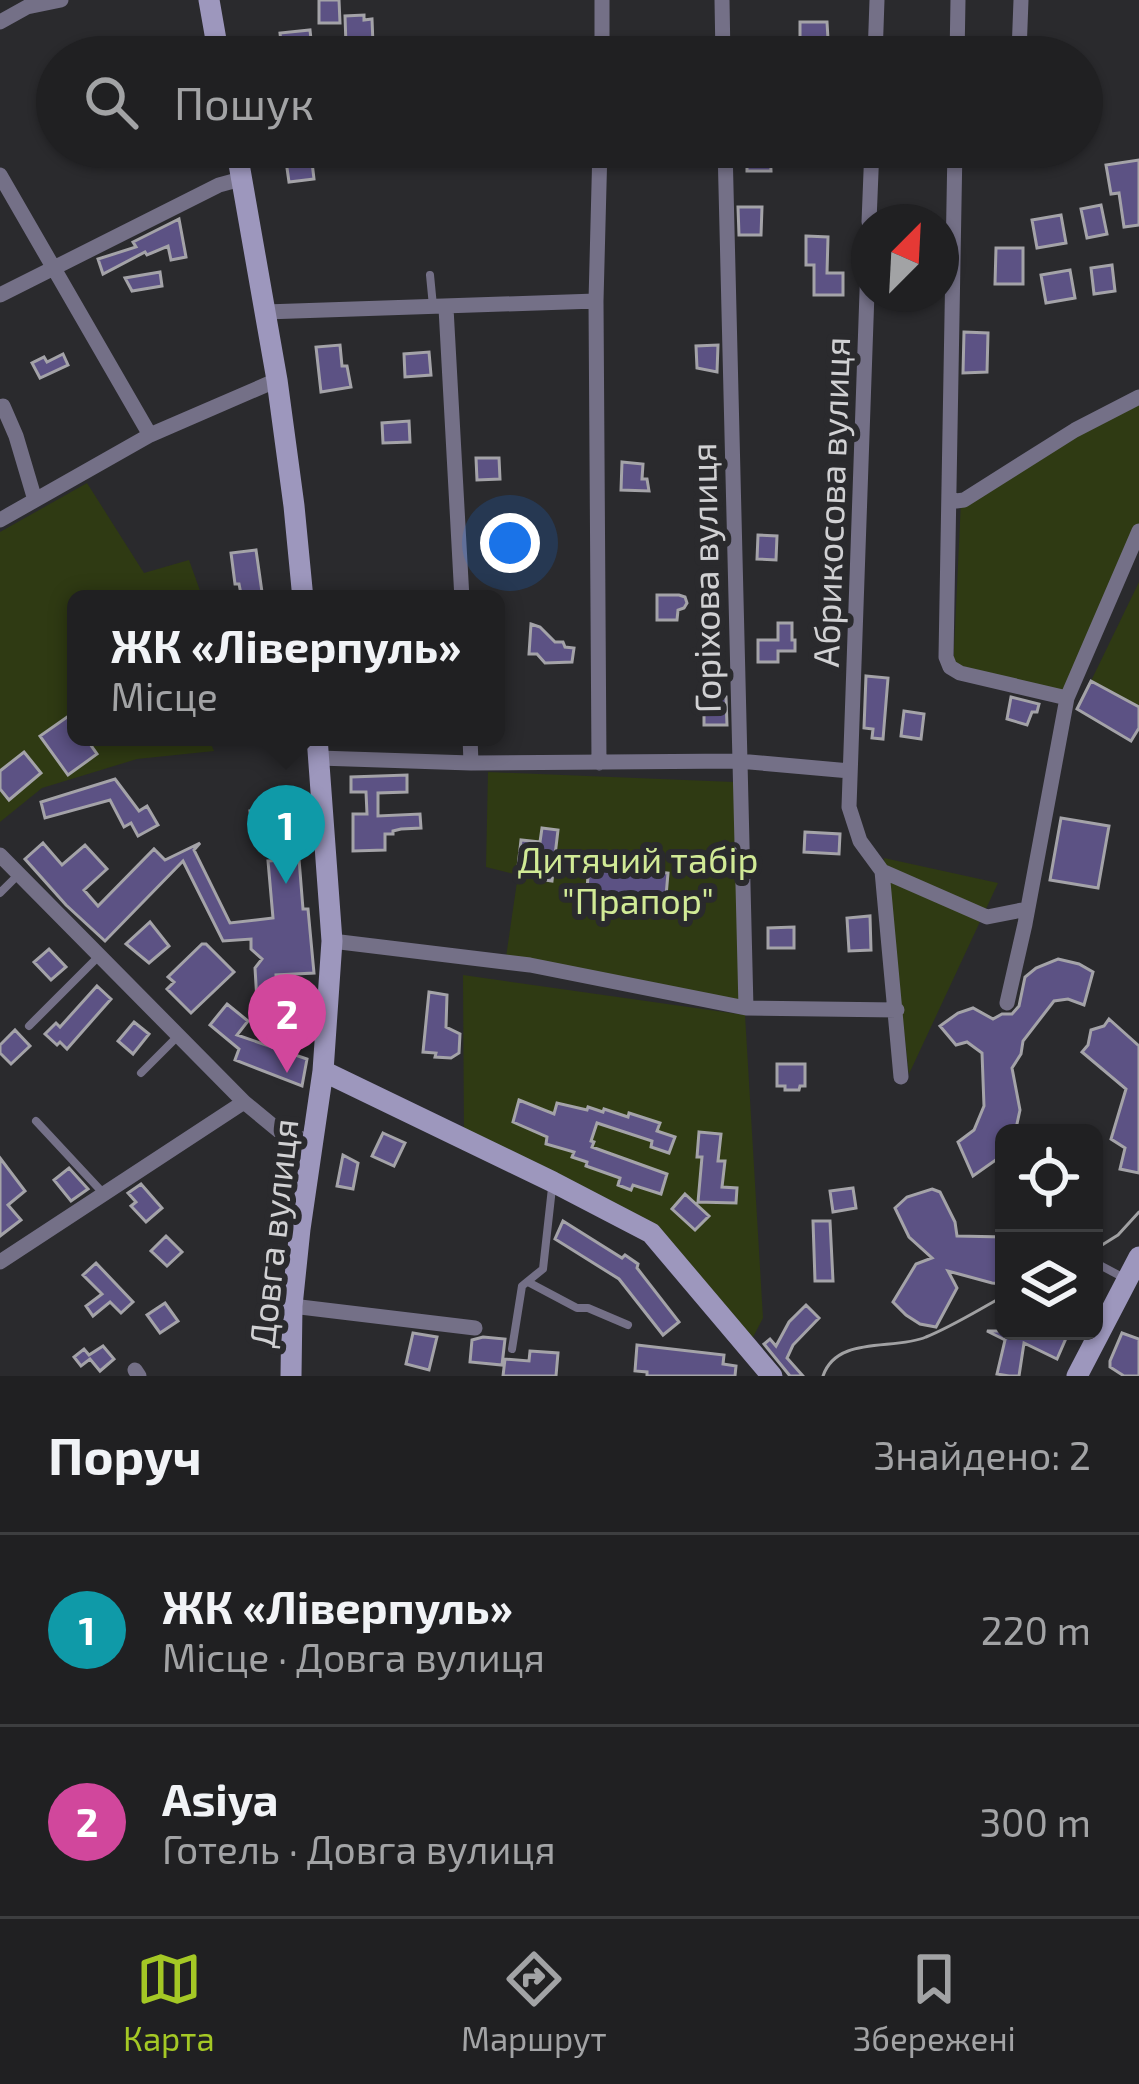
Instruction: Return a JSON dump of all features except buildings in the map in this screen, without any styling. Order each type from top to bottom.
[{"type":"street","points":[[0,22],[25,4],[61,0]]},
{"type":"street","points":[[209,0],[215,36]]},
{"type":"street","points":[[602,0],[602,36]]},
{"type":"street","points":[[722,0],[723,36]]},
{"type":"street","points":[[876,36],[877,0]]},
{"type":"street","points":[[957,36],[958,0]]},
{"type":"street","points":[[1020,36],[1021,0]]},
{"type":"street","points":[[241,168],[277,380],[302,590]]},
{"type":"street","points":[[599,168],[599,764]]},
{"type":"street","name":"Горіхова вулиця","points":[[725,168],[746,1008]]},
{"type":"street","points":[[870,204],[871,168]]},
{"type":"street","points":[[954,168],[947,662],[960,673],[1066,698]]},
{"type":"street","points":[[0,175],[150,435]]},
{"type":"street","points":[[0,295],[218,185],[241,179]]},
{"type":"street","points":[[265,312],[596,301]]},
{"type":"street","points":[[440,308],[461,590]]},
{"type":"street","name":"Абрикосова вулиця","points":[[866,312],[850,807],[860,841],[882,871]]},
{"type":"street","points":[[0,520],[150,435],[277,380]]},
{"type":"street","points":[[950,497],[964,500],[1075,430],[1139,397]]},
{"type":"street","points":[[3,406],[35,500]]},
{"type":"street","points":[[1007,1003],[1066,698],[1139,531]]},
{"type":"street","points":[[470,746],[471,763]]},
{"type":"street","points":[[318,748],[471,763],[738,761],[850,771]]},
{"type":"street","name":"Довга вулиця","points":[[291,1376],[292,1306],[323,1070],[332,941],[318,748]]},
{"type":"street","points":[[0,855],[244,1102],[284,1135],[313,1141]]},
{"type":"street","points":[[902,1077],[882,871],[987,917],[1027,909]]},
{"type":"street","points":[[332,941],[530,965],[746,1008],[897,1010]]},
{"type":"street","points":[[323,1070],[651,1233],[772,1376]]},
{"type":"street","points":[[0,1262],[244,1102]]},
{"type":"street","points":[[1079,1376],[1139,1257]]},
{"type":"street","points":[[292,1306],[475,1328]]},
{"type":"lane","points":[[430,275],[440,308]]},
{"type":"lane","points":[[0,893],[19,874]]},
{"type":"lane","points":[[29,1027],[99,956]]},
{"type":"lane","points":[[141,1073],[177,1037]]},
{"type":"lane","points":[[37,1121],[104,1194]]},
{"type":"lane","points":[[512,1349],[522,1286],[543,1269],[553,1182]]},
{"type":"lane","points":[[1103,1267],[1127,1280]]},
{"type":"lane","points":[[528,1282],[577,1308],[628,1325]]},
{"type":"green space","points":[[1139,398],[1139,523],[1066,692],[953,671],[961,501]]},
{"type":"green space","points":[[87,483],[144,573],[189,560],[200,590],[67,590],[67,746],[212,746],[214,751],[137,759],[42,788],[0,822],[0,532]]},
{"type":"green space","points":[[1139,582],[1139,707],[1091,681]]},
{"type":"green space","name":"Дитячий табір \"Прапор\"","points":[[488,772],[734,782],[742,1003],[506,957],[518,875],[486,867]]},
{"type":"green space","points":[[884,858],[998,883],[909,1074]]},
{"type":"green space","points":[[463,975],[745,1015],[763,1318],[750,1343],[655,1229],[464,1135]]},
{"type":"tram line","points":[[1103,1244],[1139,1212]]},
{"type":"tram line","points":[[823,1376],[830,1363],[853,1349],[926,1337],[995,1301]]},
{"type":"place","name":"ЖК «Ліверпуль»","points":[[286,884]]},
{"type":"place","name":"Asiya","points":[[287,1073]]}]
